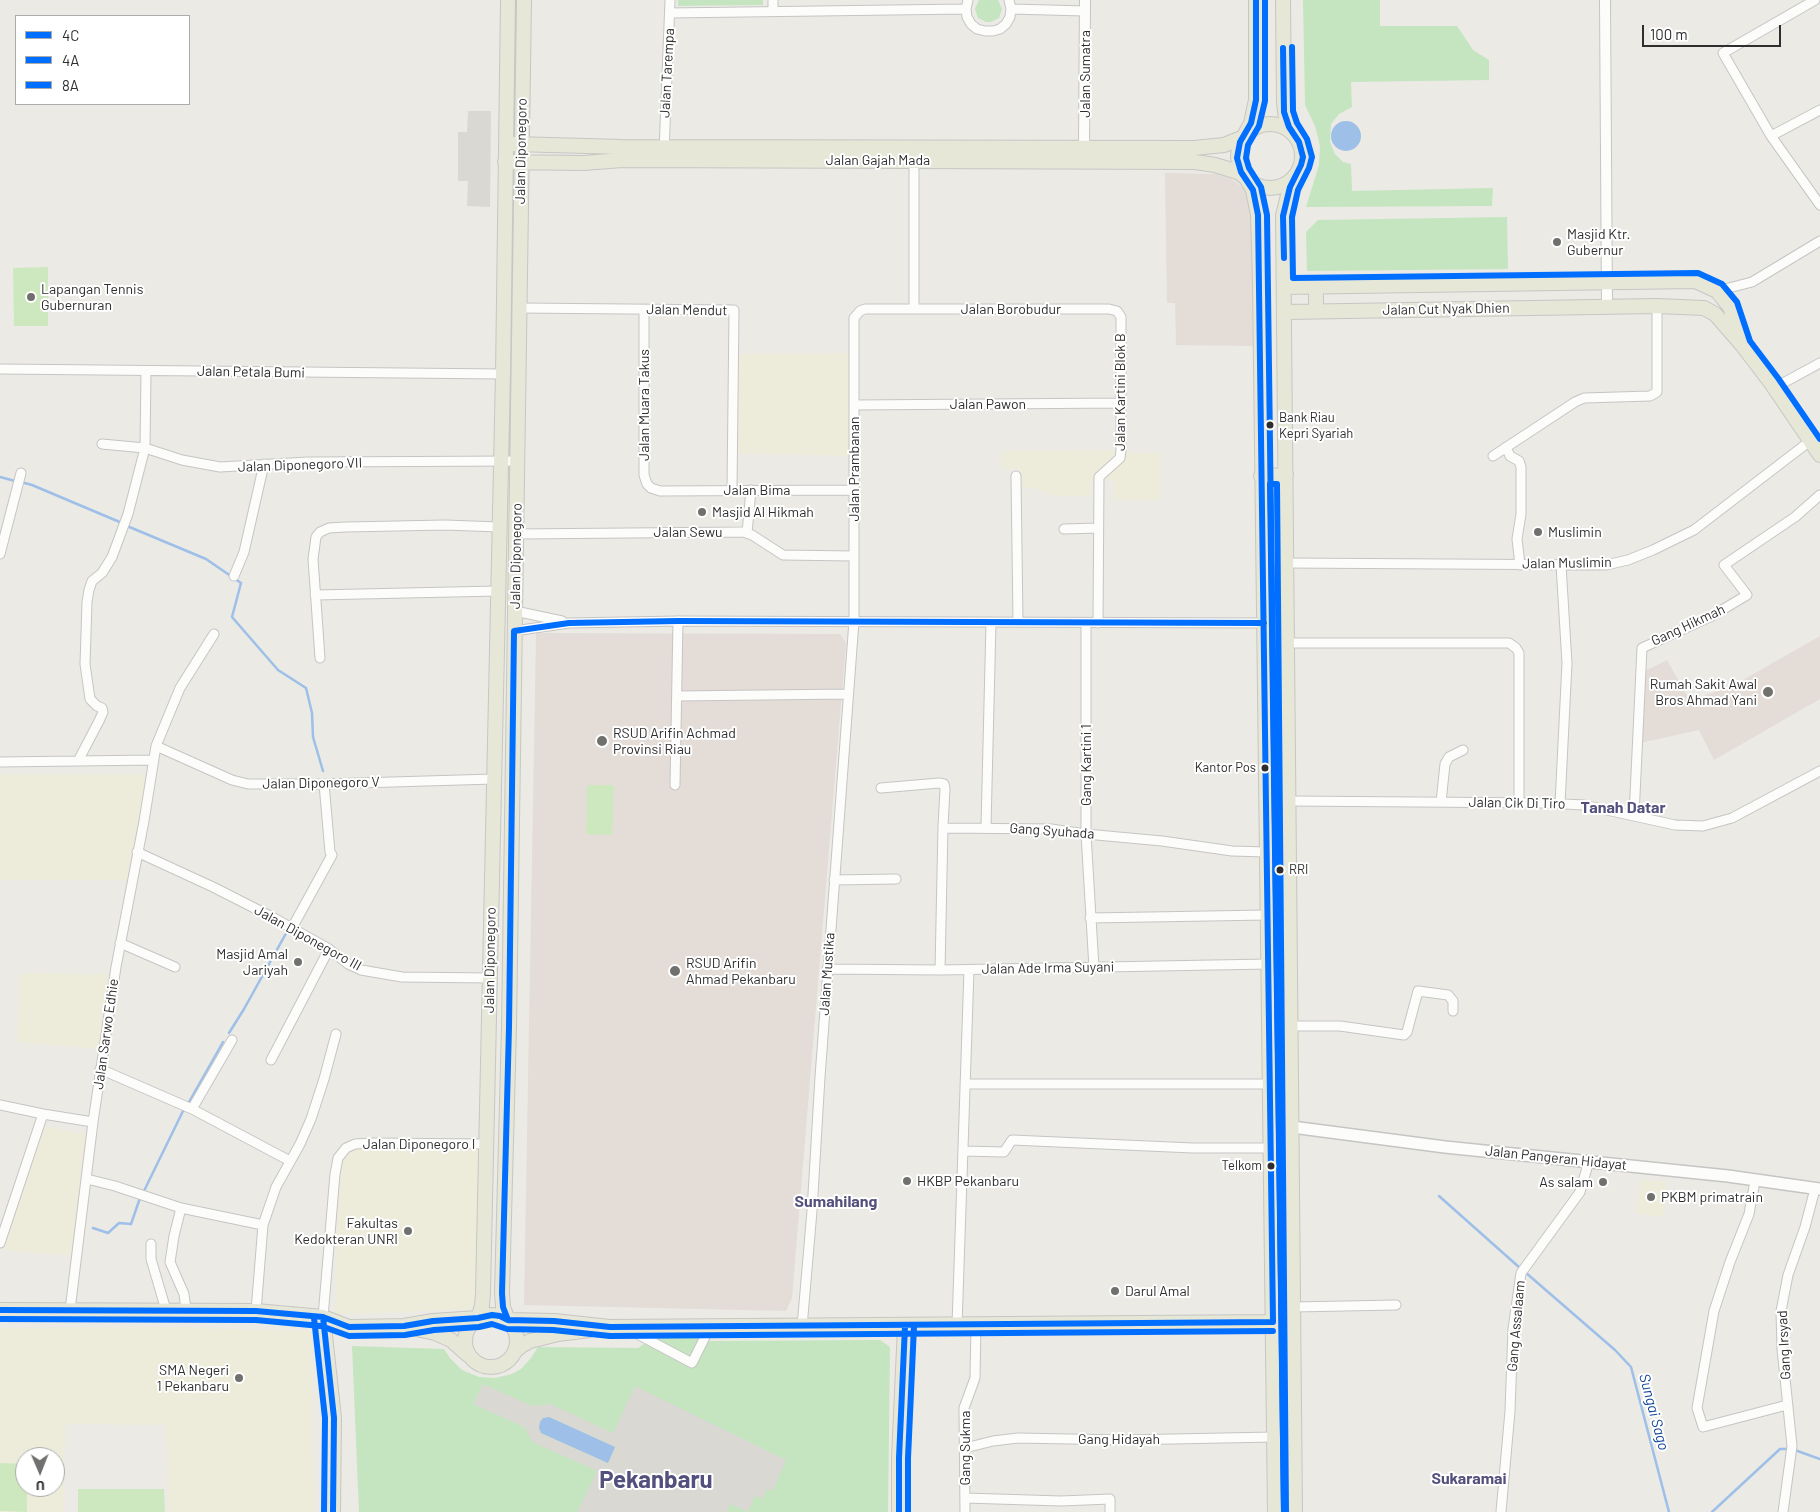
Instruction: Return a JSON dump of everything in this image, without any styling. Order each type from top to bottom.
[{"type":"main road","name":"Jalan Diponegoro","points":[[478,1318],[481,1312],[483,1294],[501,460],[508,0]]},
{"type":"main road","name":"Jalan Diponegoro","points":[[508,1320],[503,1307],[502,1293],[509,1027],[524,0]]},
{"type":"main road","points":[[1256,0],[1256,100],[1251,123],[1238,151],[1238,158],[1241,172],[1253,190],[1258,216],[1275,1512]]},
{"type":"main road","points":[[1283,0],[1284,112],[1302,150],[1303,158],[1298,173],[1290,187],[1283,216],[1295,1512]]},
{"type":"main road","points":[[1244,137],[1249,131],[1258,126],[1269,124],[1280,125],[1295,135]]},
{"type":"main road","name":"Jalan Gajah Mada","points":[[1034,154],[1084,147],[1213,147],[1244,137]]},
{"type":"main road","name":"Jalan Gajah Mada","points":[[506,144],[664,153],[1034,154],[1195,162],[1226,167],[1246,178]]},
{"type":"main road","name":"Jalan Gajah Mada","points":[[506,162],[664,153]]},
{"type":"main road","points":[[1246,178],[1261,187],[1278,188],[1286,184],[1298,173]]},
{"type":"main road","name":"Jalan Cut Nyak Dhien","points":[[1284,287],[1695,281],[1717,291]]},
{"type":"main road","points":[[1316,286],[1316,311]]},
{"type":"main road","points":[[1717,291],[1730,306],[1742,345]]},
{"type":"main road","name":"Jalan Cut Nyak Dhien","points":[[1284,312],[1657,306],[1704,308],[1715,314],[1742,345],[1820,455]]},
{"type":"main road","points":[[1261,476],[1286,476]]},
{"type":"main road","points":[[1269,988],[1291,987]]},
{"type":"main road","name":"Jalan Pangeran Hidayat","points":[[1292,1127],[1445,1147],[1728,1176],[1817,1189]]},
{"type":"main road","points":[[0,1310],[256,1311],[323,1317],[349,1328],[404,1326],[492,1315],[508,1320],[554,1321],[616,1327],[957,1326],[1273,1322]]},
{"type":"main road","points":[[323,1317],[334,1418],[333,1512]]},
{"type":"main road","points":[[470,1356],[465,1346],[465,1334],[471,1324],[478,1318]]},
{"type":"main road","points":[[508,1320],[516,1332],[518,1340],[516,1352]]},
{"type":"main road","points":[[404,1326],[435,1333],[451,1340],[483,1366],[495,1367],[506,1363],[521,1346],[530,1341],[558,1334],[616,1327]]},
{"type":"main road","points":[[899,1512],[905,1326]]},
{"type":"street","name":"Jalan Tarempa","points":[[664,153],[670,0]]},
{"type":"street","points":[[773,0],[773,10]]},
{"type":"street","points":[[1605,0],[1607,307]]},
{"type":"street","points":[[1815,0],[1723,53],[1771,136],[1820,205]]},
{"type":"street","points":[[670,12],[967,5],[967,17],[971,24],[985,32],[993,31],[1006,24],[1010,17],[1010,5],[1085,5]]},
{"type":"street","name":"Jalan Sumatra","points":[[1084,147],[1085,5]]},
{"type":"street","points":[[1771,136],[1820,110]]},
{"type":"street","points":[[914,154],[914,309]]},
{"type":"street","points":[[1717,291],[1752,282],[1820,241]]},
{"type":"street","points":[[1493,456],[1584,398],[1650,396],[1656,392],[1657,306]]},
{"type":"street","name":"Jalan Mendut","points":[[520,308],[734,310],[732,490]]},
{"type":"street","name":"Jalan Borobudur","points":[[854,318],[860,311],[865,309],[1109,309]]},
{"type":"street","name":"Jalan Kartini Blok B","points":[[1098,623],[1099,477],[1120,458],[1122,403],[1121,317],[1117,311],[1109,309]]},
{"type":"street","name":"Jalan Muara Takus","points":[[644,310],[644,475],[647,484],[651,488],[660,491]]},
{"type":"street","name":"Jalan Prambanan","points":[[854,318],[854,621]]},
{"type":"street","points":[[1774,388],[1820,363]]},
{"type":"street","name":"Jalan Petala Bumi","points":[[0,369],[502,374]]},
{"type":"street","points":[[78,761],[100,721],[102,712],[102,708],[90,699],[85,664],[89,590],[92,581],[106,569],[128,514],[145,448],[146,371]]},
{"type":"street","name":"Jalan Pawon","points":[[854,405],[1122,403]]},
{"type":"street","name":"Jalan Muslimin","points":[[1286,563],[1606,565],[1628,560],[1676,540],[1694,530],[1810,441]]},
{"type":"street","name":"Jalan Diponegoro VII","points":[[102,444],[145,448],[182,460],[220,467],[308,462],[518,461]]},
{"type":"street","points":[[1506,447],[1510,456],[1519,461],[1521,467],[1521,514],[1517,539],[1520,564]]},
{"type":"street","points":[[234,576],[244,552],[264,464]]},
{"type":"street","points":[[0,554],[21,473]]},
{"type":"street","points":[[1016,476],[1018,622]]},
{"type":"street","points":[[747,533],[751,490]]},
{"type":"street","name":"Jalan Bima","points":[[660,491],[854,490]]},
{"type":"street","name":"Gang Hikmah","points":[[1634,816],[1642,648],[1712,616],[1747,596],[1724,565],[1795,517],[1820,495]]},
{"type":"street","points":[[320,658],[315,595],[314,546],[316,537],[320,532],[329,528],[346,527],[446,525],[499,527]]},
{"type":"street","points":[[1064,529],[1098,528]]},
{"type":"street","name":"Jalan Sewu","points":[[516,534],[736,532],[747,533],[783,555],[853,556]]},
{"type":"street","points":[[1560,804],[1567,663],[1561,565]]},
{"type":"street","points":[[315,595],[498,591]]},
{"type":"street","points":[[514,612],[569,623]]},
{"type":"street","points":[[514,631],[569,623],[678,621],[1264,623]]},
{"type":"street","points":[[675,785],[678,621]]},
{"type":"street","name":"Jalan Mustika","points":[[802,1327],[854,621]]},
{"type":"street","points":[[986,827],[991,622]]},
{"type":"street","name":"Gang Kartini 1","points":[[1086,623],[1086,834],[1094,968]]},
{"type":"street","name":"Jalan Sarwo Edhie","points":[[70,1310],[100,1069],[120,943],[156,746],[180,688],[214,634]]},
{"type":"street","points":[[1288,643],[1509,643],[1519,653],[1519,803]]},
{"type":"street","points":[[677,696],[848,694]]},
{"type":"street","name":"Jalan Diponegoro V","points":[[156,746],[232,780],[248,784],[324,784],[494,779]]},
{"type":"street","points":[[1442,802],[1445,764],[1449,758],[1463,750]]},
{"type":"street","points":[[0,762],[154,760]]},
{"type":"street","name":"Jalan Cik Di Tiro","points":[[1289,801],[1584,805],[1675,825],[1703,826],[1732,818],[1820,771]]},
{"type":"street","points":[[289,926],[331,853],[324,784]]},
{"type":"street","points":[[881,788],[944,784],[940,970]]},
{"type":"street","name":"Gang Syuhada","points":[[944,826],[947,828],[1051,829],[1232,851],[1266,852]]},
{"type":"street","name":"Jalan Diponegoro III","points":[[137,852],[213,886],[289,926],[329,949],[348,964],[361,970],[402,977],[490,978]]},
{"type":"street","points":[[834,880],[896,879]]},
{"type":"street","points":[[1090,918],[1267,915]]},
{"type":"street","points":[[120,943],[175,967]]},
{"type":"street","points":[[271,1060],[329,949]]},
{"type":"street","name":"Jalan Ade Irma Suyani","points":[[827,968],[969,970],[1268,964]]},
{"type":"street","points":[[957,1326],[969,970]]},
{"type":"street","points":[[1292,1026],[1340,1026],[1404,1035],[1407,1032],[1418,991],[1448,995],[1451,997],[1453,1010]]},
{"type":"street","points":[[256,1311],[263,1225],[276,1187],[300,1144],[311,1119],[336,1034]]},
{"type":"street","points":[[192,1109],[232,1040]]},
{"type":"street","points":[[100,1069],[192,1109],[290,1160]]},
{"type":"street","points":[[965,1084],[1270,1084]]},
{"type":"street","points":[[0,1105],[93,1122]]},
{"type":"street","points":[[0,1243],[43,1114]]},
{"type":"street","points":[[963,1151],[1004,1152],[1012,1140],[1194,1148],[1271,1148]]},
{"type":"street","name":"Jalan Diponegoro I","points":[[323,1317],[335,1174],[338,1158],[346,1148],[355,1144],[373,1143],[486,1144]]},
{"type":"street","name":"Gang Assalaam","points":[[1501,1512],[1510,1411],[1513,1329],[1521,1273],[1580,1192],[1589,1161]]},
{"type":"street","points":[[86,1179],[115,1186],[181,1208],[263,1225]]},
{"type":"street","points":[[1755,1181],[1749,1214],[1730,1262],[1714,1311],[1697,1408],[1703,1427],[1787,1405]]},
{"type":"street","name":"Gang Irsyad","points":[[1783,1512],[1792,1449],[1782,1349],[1781,1311],[1788,1275],[1817,1189]]},
{"type":"street","points":[[181,1208],[170,1262],[184,1294],[186,1310]]},
{"type":"street","points":[[151,1244],[151,1259],[166,1310]]},
{"type":"street","points":[[1293,1306],[1396,1305]]},
{"type":"street","name":"Gang Sukma","points":[[965,1512],[964,1408],[974,1383],[976,1325]]},
{"type":"street","points":[[616,1327],[692,1363],[710,1327]]},
{"type":"street","name":"Gang Hidayah","points":[[965,1448],[994,1441],[1018,1438],[1122,1440],[1274,1437]]},
{"type":"street","points":[[965,1498],[1062,1501],[1110,1499],[1110,1512]]},
{"type":"shaded area","points":[[468,111],[491,111],[490,207],[467,206],[468,181],[458,181],[458,132],[467,132]]},
{"type":"shaded area","points":[[1165,173],[1216,174],[1230,178],[1241,186],[1249,197],[1253,209],[1256,346],[1176,345],[1175,303],[1167,303]]},
{"type":"shaded area","points":[[854,353],[854,456],[734,453],[735,354]]},
{"type":"shaded area","points":[[1121,450],[1124,453],[1161,453],[1161,500],[1115,500],[1114,480],[1091,480],[1091,496],[1056,496],[1034,488],[1021,487],[1020,469],[1001,469],[1001,451]]},
{"type":"shaded area","name":"RSUD Arifin Ahmad Pekanbaru","points":[[536,633],[840,634],[846,643],[792,1298],[786,1311],[524,1305]]},
{"type":"shaded area","name":"Rumah Sakit Awal Bros Ahmad Yani","points":[[1820,636],[1820,699],[1714,760],[1699,730],[1640,743],[1643,672],[1667,660],[1690,701],[1734,685]]},
{"type":"shaded area","points":[[0,774],[148,774],[131,880],[0,880]]},
{"type":"shaded area","points":[[20,973],[114,974],[102,1049],[17,1042]]},
{"type":"shaded area","points":[[34,1124],[89,1135],[76,1256],[4,1250]]},
{"type":"shaded area","name":"Fakultas Kedokteran UNRI","points":[[480,1148],[475,1298],[473,1305],[469,1309],[335,1315],[339,1177],[344,1158],[355,1149]]},
{"type":"shaded area","name":"PKBM primatrain","points":[[1640,1179],[1667,1182],[1663,1217],[1635,1213]]},
{"type":"shaded area","points":[[165,1327],[311,1331],[314,1512],[169,1512],[166,1425],[65,1424],[65,1447],[15,1447],[15,1497],[64,1497],[64,1512],[0,1512],[0,1328]]},
{"type":"shaded area","points":[[483,1384],[532,1406],[550,1404],[613,1433],[635,1386],[786,1460],[773,1491],[767,1489],[763,1499],[755,1496],[748,1512],[731,1504],[727,1512],[577,1512],[597,1471],[532,1442],[524,1427],[473,1404]],"holes":[[[549,1417],[615,1447],[608,1463],[541,1433]]]},
{"type":"green space","points":[[678,0],[763,0],[763,5],[678,6]]},
{"type":"green space","points":[[979,0],[998,0],[1002,9],[999,18],[986,22],[978,18],[975,9]]},
{"type":"green space","points":[[1303,0],[1380,0],[1380,26],[1457,26],[1473,50],[1489,60],[1489,80],[1351,82],[1352,107],[1339,114],[1331,124],[1330,142],[1335,154],[1343,162],[1351,164],[1352,191],[1493,188],[1492,206],[1306,207],[1319,165],[1320,146],[1315,126],[1305,105]]},
{"type":"green space","points":[[1507,217],[1508,269],[1307,271],[1306,232],[1318,220]]},
{"type":"green space","name":"Lapangan Tennis Gubernuran","points":[[48,267],[48,326],[14,326],[13,268]]},
{"type":"green space","points":[[587,785],[614,785],[612,835],[586,834]]},
{"type":"green space","points":[[697,1337],[709,1341],[880,1340],[890,1347],[888,1512],[359,1512],[352,1346],[444,1349],[462,1370],[479,1377],[495,1378],[512,1374],[521,1369],[538,1347],[638,1348],[653,1338]]},
{"type":"green space","points":[[0,1463],[15,1464],[15,1497],[27,1497],[27,1512],[0,1511]]},
{"type":"green space","points":[[78,1489],[164,1489],[165,1512],[78,1512]]},
{"type":"water","points":[[1346,121],[1357,125],[1361,136],[1357,147],[1346,151],[1335,147],[1331,136],[1335,125]]},
{"type":"water","points":[[549,1417],[615,1447],[608,1463],[541,1433],[539,1428],[540,1422],[543,1418]]},
{"type":"waterway","points":[[0,477],[15,481]]},
{"type":"waterway","points":[[21,482],[122,523]]},
{"type":"waterway","points":[[127,526],[206,559],[241,583],[232,617],[278,670],[306,688],[312,713],[313,737],[323,771]]},
{"type":"waterway","points":[[229,1033],[289,928]]},
{"type":"waterway","points":[[189,1102],[223,1042]]},
{"type":"waterway","points":[[143,1193],[183,1111]]},
{"type":"waterway","name":"Sungai Sago","points":[[1439,1196],[1520,1268]]},
{"type":"waterway","points":[[93,1228],[108,1233],[119,1223],[131,1224],[140,1198]]},
{"type":"waterway","name":"Sungai Sago","points":[[1525,1272],[1615,1350],[1631,1367],[1669,1512]]},
{"type":"waterway","points":[[1712,1512],[1780,1449],[1792,1449],[1820,1459]]},
{"type":"transit line","name":"4C","points":[[508,1320],[554,1321],[610,1327],[1273,1322],[1258,215],[1253,190],[1241,172],[1237,158],[1240,142],[1251,123],[1256,100],[1256,0]]},
{"type":"transit line","name":"8A","points":[[1265,0],[1265,101],[1259,126],[1248,145],[1246,158],[1249,168],[1261,187],[1267,215],[1284,1512]]},
{"type":"transit line","name":"8A","points":[[1292,47],[1293,111],[1297,123],[1307,139],[1312,157],[1309,168],[1298,190],[1292,217],[1293,278],[1698,273],[1722,284],[1737,302],[1750,341],[1820,439]]},
{"type":"transit line","name":"4C","points":[[1283,48],[1284,112],[1289,127],[1299,142],[1303,157],[1290,187],[1283,216],[1284,258]]},
{"type":"transit line","name":"4A","points":[[1284,1512],[1270,484],[1277,484],[1286,1512]]},
{"type":"transit line","name":"4C","points":[[508,1320],[503,1307],[502,1293],[509,1027],[514,631],[569,623],[678,621],[1264,623]]},
{"type":"transit line","name":"4C","points":[[0,1310],[256,1311],[323,1317],[349,1327],[404,1326],[492,1315],[508,1320]]},
{"type":"transit line","name":"4C","points":[[323,1317],[334,1418],[333,1512]]},
{"type":"transit line","name":"4A","points":[[314,1318],[325,1418],[324,1512]]},
{"type":"transit line","name":"4A","points":[[0,1319],[256,1320],[321,1326],[349,1336],[405,1335],[492,1324],[507,1329],[553,1330],[610,1336],[1273,1331]]},
{"type":"transit line","name":"4C","points":[[899,1512],[899,1458],[905,1326]]},
{"type":"transit line","name":"4A","points":[[908,1512],[908,1458],[914,1326]]},
{"type":"place","name":"Masjid Ktr. Gubernur","points":[[1557,242]]},
{"type":"place","name":"Lapangan Tennis Gubernuran","points":[[31,297]]},
{"type":"place","name":"Bank Riau Kepri Syariah","points":[[1270,425]]},
{"type":"place","name":"Masjid Al Hikmah","points":[[702,512]]},
{"type":"place","name":"Muslimin","points":[[1538,532]]},
{"type":"place","name":"Rumah Sakit Awal Bros Ahmad Yani","points":[[1768,692]]},
{"type":"place","name":"RSUD Arifin Achmad Provinsi Riau","points":[[602,741]]},
{"type":"place","name":"Kantor Pos","points":[[1265,768]]},
{"type":"place","name":"RRI","points":[[1280,870]]},
{"type":"place","name":"Masjid Amal Jariyah","points":[[298,962]]},
{"type":"place","name":"RSUD Arifin Ahmad Pekanbaru","points":[[675,971]]},
{"type":"place","name":"Telkom","points":[[1271,1166]]},
{"type":"place","name":"HKBP Pekanbaru","points":[[907,1181]]},
{"type":"place","name":"As salam","points":[[1603,1182]]},
{"type":"place","name":"PKBM primatrain","points":[[1651,1197]]},
{"type":"place","name":"Fakultas Kedokteran UNRI","points":[[408,1231]]},
{"type":"place","name":"Darul Amal","points":[[1115,1291]]},
{"type":"place","name":"SMA Negeri 1 Pekanbaru","points":[[239,1378]]},
{"type":"district","name":"Tanah Datar","points":[[1623,808]]},
{"type":"district","name":"Sumahilang","points":[[836,1202]]},
{"type":"district","name":"Sukaramai","points":[[1469,1479]]},
{"type":"district","name":"Pekanbaru","points":[[656,1480]]}]
